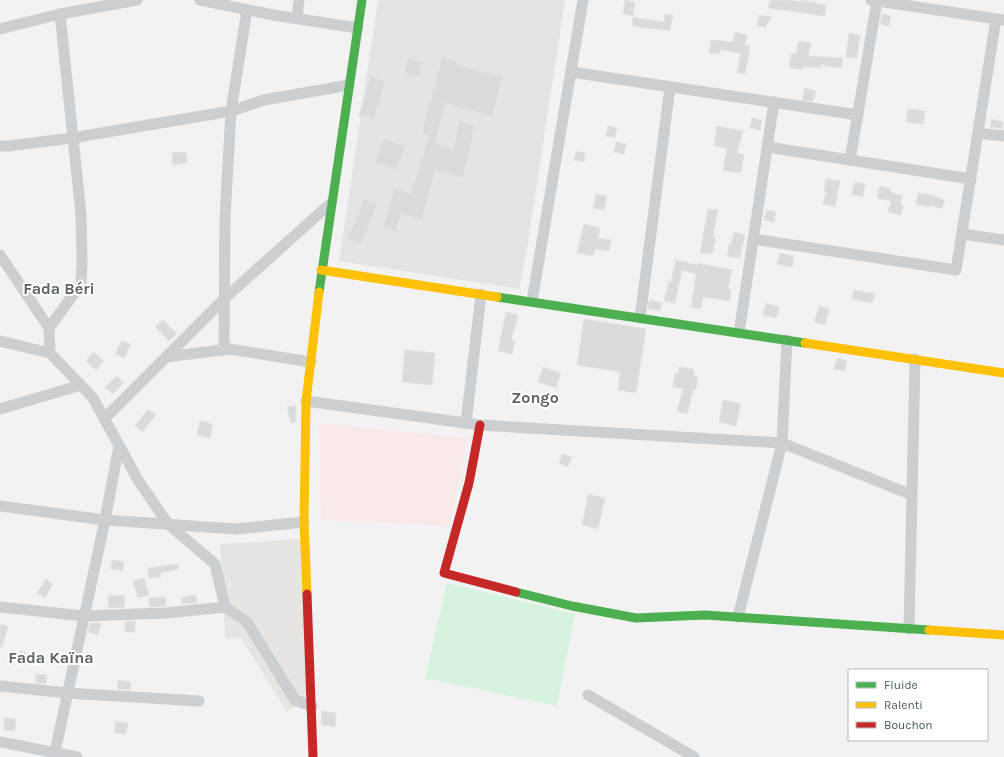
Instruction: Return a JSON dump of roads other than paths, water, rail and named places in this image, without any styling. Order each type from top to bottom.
[{"type":"street","points":[[0,29],[60,14],[137,0]]},
{"type":"street","points":[[200,0],[247,10],[358,28]]},
{"type":"street","points":[[297,18],[299,0]]},
{"type":"street","points":[[313,757],[304,522],[306,401],[331,204],[362,0]]},
{"type":"street","points":[[532,301],[583,0]]},
{"type":"street","points":[[753,239],[956,270],[978,133],[1000,19],[873,0],[858,115],[850,160]]},
{"type":"street","points":[[224,350],[225,217],[231,111],[247,10]]},
{"type":"street","points":[[49,328],[81,284],[82,264],[81,214],[60,14]]},
{"type":"street","points":[[571,72],[858,115]]},
{"type":"street","points":[[0,146],[72,138],[231,111],[264,100],[349,85]]},
{"type":"street","points":[[640,318],[670,87]]},
{"type":"street","points":[[739,333],[774,102]]},
{"type":"street","points":[[978,133],[1004,136]]},
{"type":"street","points":[[767,147],[971,179]]},
{"type":"street","points":[[104,419],[225,298],[331,204]]},
{"type":"street","points":[[962,234],[1004,240]]},
{"type":"street","points":[[0,255],[49,328],[50,353]]},
{"type":"street","points":[[322,270],[1004,373]]},
{"type":"street","points":[[466,423],[481,294]]},
{"type":"street","points":[[738,617],[782,442],[787,340]]},
{"type":"street","points":[[0,341],[50,353],[93,398],[138,480],[168,524],[215,564],[225,606],[247,622],[294,700],[312,706]]},
{"type":"street","points":[[166,357],[230,349],[311,362]]},
{"type":"street","points":[[909,629],[915,359]]},
{"type":"street","points":[[0,409],[81,385]]},
{"type":"street","points":[[306,401],[480,425],[782,442],[912,495]]},
{"type":"street","points":[[480,425],[469,483],[444,573],[572,606],[636,618],[705,615],[1004,635]]},
{"type":"street","points":[[55,752],[105,520],[119,446]]},
{"type":"street","points":[[0,506],[105,520],[236,529],[304,522]]},
{"type":"street","points":[[0,607],[84,616],[166,613],[225,606]]},
{"type":"street","points":[[0,686],[67,693],[199,701]]},
{"type":"street","points":[[588,695],[694,757]]},
{"type":"street","points":[[0,742],[77,757]]},
{"type":"district","name":"Fada Béri","points":[[59,288]]},
{"type":"district","name":"Zongo","points":[[535,397]]},
{"type":"district","name":"Fada Kaïna","points":[[51,657]]}]
